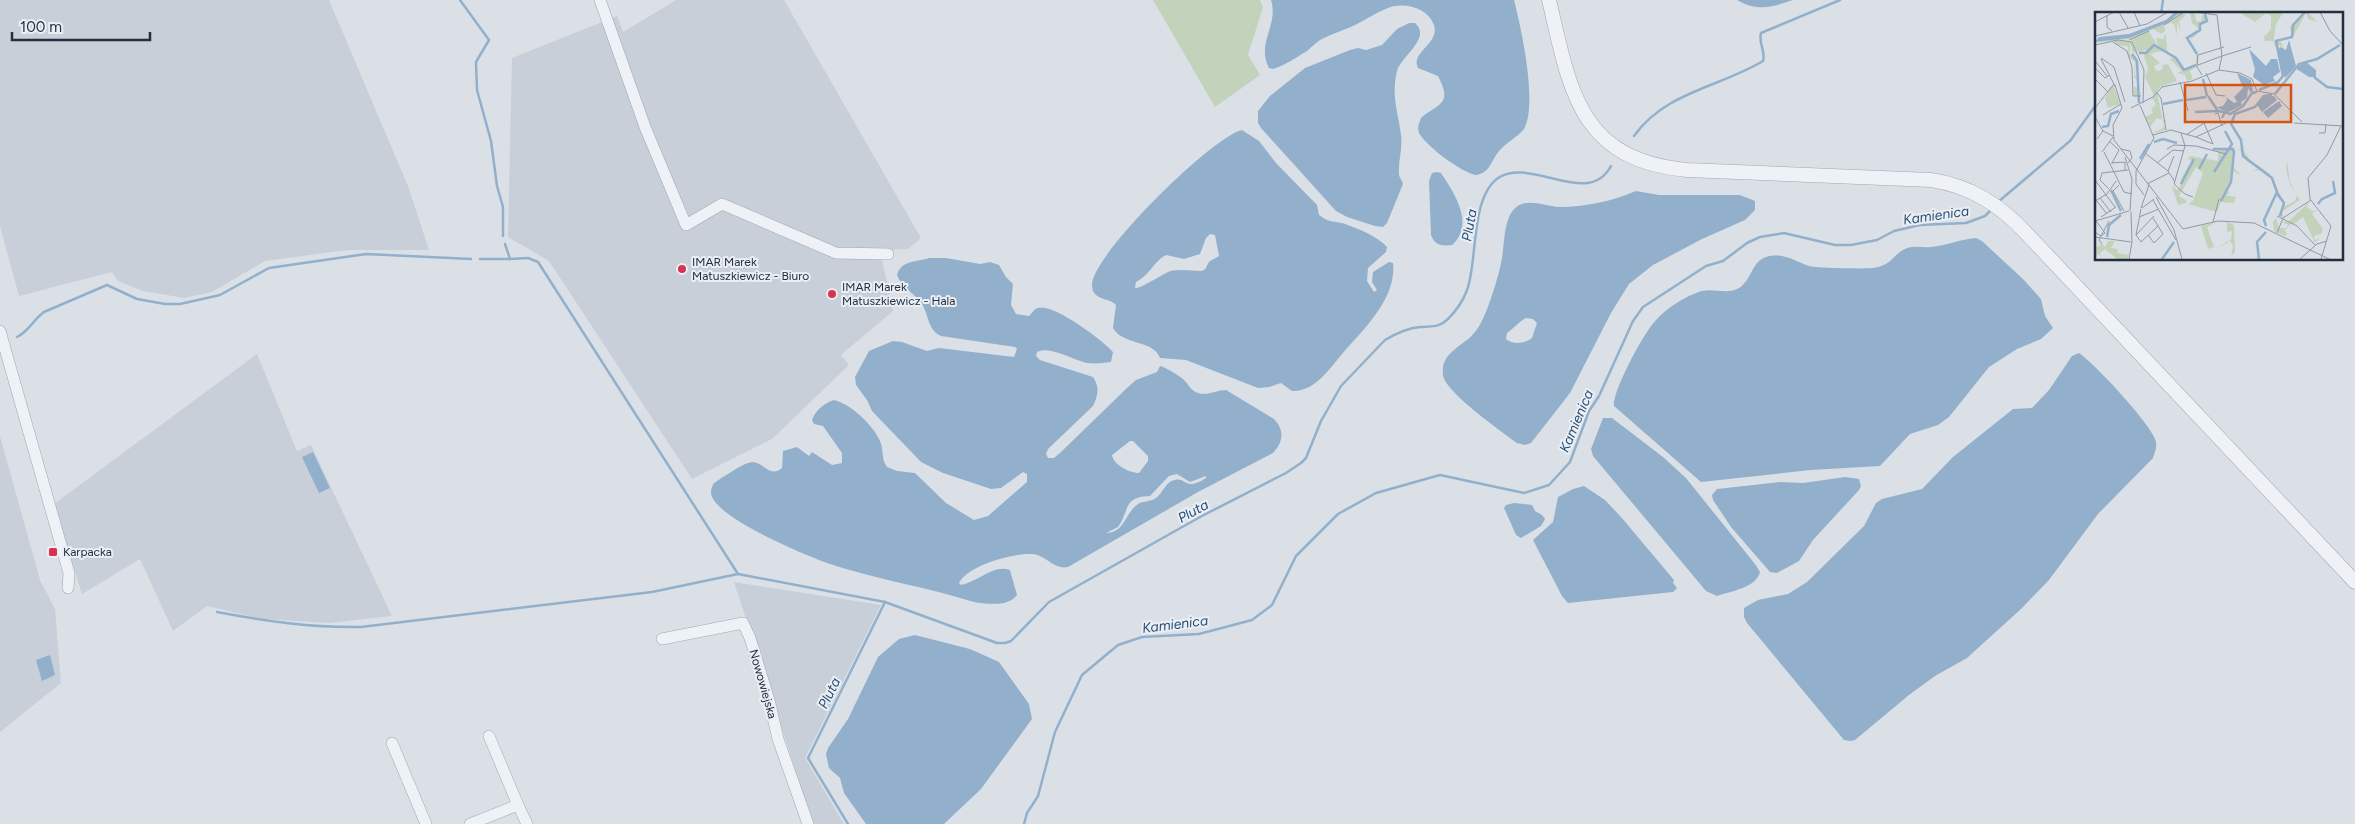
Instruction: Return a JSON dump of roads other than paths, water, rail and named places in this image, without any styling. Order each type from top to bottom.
[{"type":"street","points":[[600,0],[645,127],[686,225],[722,204],[836,254],[888,254]]},
{"type":"street","points":[[1549,0],[1565,70],[1581,112],[1603,138],[1637,160],[1660,167],[1687,170],[1931,180],[1965,188],[1987,199],[2027,234],[2355,582]]},
{"type":"street","points":[[0,331],[69,573],[68,588]]},
{"type":"street","name":"Nowowiejska","points":[[662,639],[743,623],[750,638],[769,700],[778,739],[808,824]]},
{"type":"street","points":[[489,736],[527,824]]},
{"type":"street","points":[[392,744],[426,824]]},
{"type":"street","points":[[470,824],[518,805]]},
{"type":"water","points":[[1271,0],[1514,0],[1524,46],[1529,84],[1528,117],[1524,129],[1499,151],[1490,166],[1481,174],[1476,175],[1462,169],[1437,152],[1423,139],[1418,131],[1421,118],[1438,106],[1444,98],[1438,76],[1418,68],[1418,57],[1435,32],[1431,19],[1426,14],[1421,10],[1408,6],[1388,8],[1322,39],[1295,59],[1273,69],[1269,68],[1265,50],[1272,18]]},
{"type":"water","points":[[1737,0],[1793,0],[1778,5],[1758,7],[1744,4]]},
{"type":"water","points":[[1409,23],[1415,23],[1420,35],[1414,47],[1400,65],[1395,80],[1401,140],[1399,177],[1403,184],[1387,223],[1383,227],[1375,226],[1347,217],[1336,211],[1261,128],[1258,123],[1258,111],[1270,96],[1305,68],[1350,50],[1358,48],[1366,50],[1382,45],[1397,29]]},
{"type":"water","points":[[1242,130],[1259,141],[1276,163],[1317,205],[1319,215],[1329,221],[1345,224],[1368,233],[1387,247],[1386,252],[1368,268],[1367,281],[1374,292],[1377,290],[1372,282],[1373,272],[1389,262],[1393,263],[1393,276],[1390,288],[1377,312],[1327,372],[1308,388],[1292,391],[1281,383],[1258,388],[1186,360],[1160,358],[1151,348],[1118,334],[1113,328],[1116,305],[1098,296],[1093,290],[1092,285],[1097,270],[1131,225],[1182,174],[1227,137]],"holes":[[[1210,234],[1215,235],[1219,256],[1209,262],[1204,270],[1169,271],[1135,288],[1136,282],[1166,255],[1184,259],[1200,254],[1206,238]]]},
{"type":"water","points":[[1432,173],[1441,173],[1446,181],[1460,209],[1462,228],[1459,237],[1452,245],[1439,245],[1431,235],[1429,181]]},
{"type":"water","points":[[1636,191],[1659,195],[1740,195],[1755,201],[1755,210],[1745,220],[1702,239],[1653,265],[1629,284],[1611,313],[1570,393],[1531,443],[1525,445],[1517,443],[1463,401],[1446,382],[1443,375],[1443,367],[1449,355],[1475,332],[1483,319],[1499,272],[1506,227],[1511,213],[1516,207],[1526,203],[1559,207],[1579,206],[1618,198]],"holes":[[[1526,318],[1533,319],[1537,323],[1532,338],[1526,342],[1519,343],[1506,339],[1507,333]]]},
{"type":"water","points":[[1976,238],[1982,241],[2024,280],[2041,299],[2045,316],[2053,328],[2041,339],[2017,349],[1989,367],[1949,417],[1938,425],[1910,434],[1880,466],[1811,470],[1701,482],[1614,406],[1618,388],[1630,361],[1645,335],[1661,315],[1678,302],[1696,293],[1707,290],[1730,291],[1739,288],[1747,280],[1761,259],[1783,256],[1813,267],[1873,268],[1885,265],[1901,251],[1908,248],[1937,246]]},
{"type":"water","points":[[929,258],[946,258],[980,264],[990,262],[999,265],[1013,284],[1011,305],[1016,314],[1029,316],[1038,308],[1054,311],[1066,316],[1113,352],[1111,362],[1087,363],[1048,350],[1037,352],[1036,356],[1040,360],[1093,377],[1097,388],[1097,395],[1093,406],[1048,449],[1046,454],[1048,458],[1054,458],[1061,452],[1136,380],[1157,372],[1160,366],[1179,376],[1196,392],[1205,394],[1226,390],[1274,419],[1278,423],[1281,432],[1279,445],[1273,453],[1198,492],[1068,567],[1058,566],[1037,555],[1024,554],[992,561],[972,571],[959,583],[961,585],[967,583],[998,569],[1010,570],[1017,595],[1003,603],[974,602],[827,563],[764,535],[731,516],[712,497],[712,488],[714,483],[744,465],[753,462],[770,471],[778,471],[782,468],[783,451],[797,447],[809,456],[812,452],[832,465],[842,463],[842,453],[823,426],[814,424],[812,420],[820,408],[834,400],[841,402],[861,416],[872,428],[880,441],[887,467],[897,471],[915,473],[946,503],[974,520],[988,516],[1027,482],[1027,474],[1023,472],[1001,488],[991,489],[943,473],[921,462],[872,411],[867,400],[856,385],[855,377],[869,351],[893,341],[902,342],[927,351],[939,348],[1014,357],[1017,349],[1015,347],[941,336],[934,330],[929,323],[923,306],[902,284],[897,275],[899,270],[906,264]],"holes":[[[1130,441],[1133,441],[1148,456],[1148,461],[1139,473],[1122,467],[1115,462],[1112,455]],[[1177,474],[1190,482],[1206,476],[1206,478],[1194,484],[1182,480],[1172,481],[1156,498],[1140,503],[1133,508],[1117,530],[1106,533],[1118,527],[1131,502],[1141,497],[1150,496],[1169,476]]]},
{"type":"water","points":[[2079,353],[2121,394],[2151,431],[2156,444],[2153,458],[2098,514],[2049,580],[2021,609],[1967,658],[1935,676],[1909,695],[1855,740],[1844,740],[1747,623],[1744,617],[1744,608],[1758,600],[1788,594],[1807,582],[1864,526],[1876,503],[1882,499],[1922,489],[1953,457],[2013,409],[2032,408],[2049,390],[2072,356]]},
{"type":"water","points":[[1603,418],[1612,418],[1663,457],[1686,478],[1755,564],[1760,572],[1754,582],[1717,596],[1706,591],[1593,456],[1591,449]]},
{"type":"water","points":[[313,452],[330,488],[319,493],[302,457]]},
{"type":"water","points":[[1845,477],[1859,479],[1861,486],[1859,490],[1813,540],[1799,561],[1777,573],[1770,572],[1731,527],[1713,500],[1712,495],[1717,489],[1780,482],[1803,483]]},
{"type":"water","points":[[1584,486],[1605,500],[1674,580],[1673,583],[1677,588],[1673,592],[1568,603],[1562,596],[1533,540],[1553,522],[1558,497],[1573,489]]},
{"type":"water","points":[[1514,503],[1532,505],[1535,511],[1545,519],[1541,526],[1521,538],[1516,535],[1504,508],[1506,505]]},
{"type":"water","points":[[915,635],[970,649],[999,662],[1029,704],[1032,719],[981,789],[944,824],[866,824],[844,793],[840,778],[829,768],[826,754],[848,719],[878,657],[899,639]]},
{"type":"water","points":[[50,655],[55,675],[42,681],[36,660]]},
{"type":"waterway","points":[[460,0],[489,40],[476,62],[477,90],[491,141],[497,186],[503,207],[503,236]]},
{"type":"waterway","name":"Pluta","points":[[1634,136],[1661,109],[1763,61],[1761,33],[1840,0]]},
{"type":"waterway","name":"Kamienica","points":[[2161,12],[2163,0]]},
{"type":"waterway","name":"Kamienica","points":[[1998,202],[2070,141],[2095,106]]},
{"type":"waterway","name":"Pluta","points":[[848,824],[808,758],[885,602],[997,643],[1011,641],[1049,602],[1200,517],[1286,473],[1301,463],[1306,458],[1321,421],[1341,386],[1385,340],[1411,329],[1442,324],[1459,306],[1467,290],[1470,278],[1476,231],[1483,200],[1489,187],[1498,178],[1511,173],[1526,173],[1574,183],[1588,183],[1601,178],[1611,166]]},
{"type":"waterway","name":"Kamienica","points":[[1024,824],[1027,813],[1038,796],[1055,732],[1082,675],[1118,645],[1142,637],[1199,634],[1252,620],[1272,605],[1296,556],[1338,514],[1376,493],[1440,475],[1524,493],[1549,485],[1570,462],[1589,411],[1599,396],[1633,321],[1643,307],[1706,266],[1723,261],[1747,243],[1760,237],[1784,233],[1835,245],[1851,245],[1877,240],[1894,231],[1920,225],[1966,223],[1985,216],[1993,208]]},
{"type":"waterway","points":[[505,244],[510,259],[528,258],[538,262],[738,574],[885,602]]},
{"type":"waterway","points":[[17,337],[25,332],[44,312],[107,285],[137,299],[165,304],[180,304],[220,295],[269,268],[366,254],[471,259]]},
{"type":"waterway","points":[[480,259],[510,259]]},
{"type":"waterway","points":[[217,612],[289,623],[361,627],[652,592],[738,574]]},
{"type":"place","name":"IMAR Marek Matuszkiewicz - Biuro","points":[[682,269]]},
{"type":"place","name":"IMAR Marek Matuszkiewicz - Hala","points":[[832,294]]},
{"type":"place","name":"Karpacka","points":[[53,552]]}]
